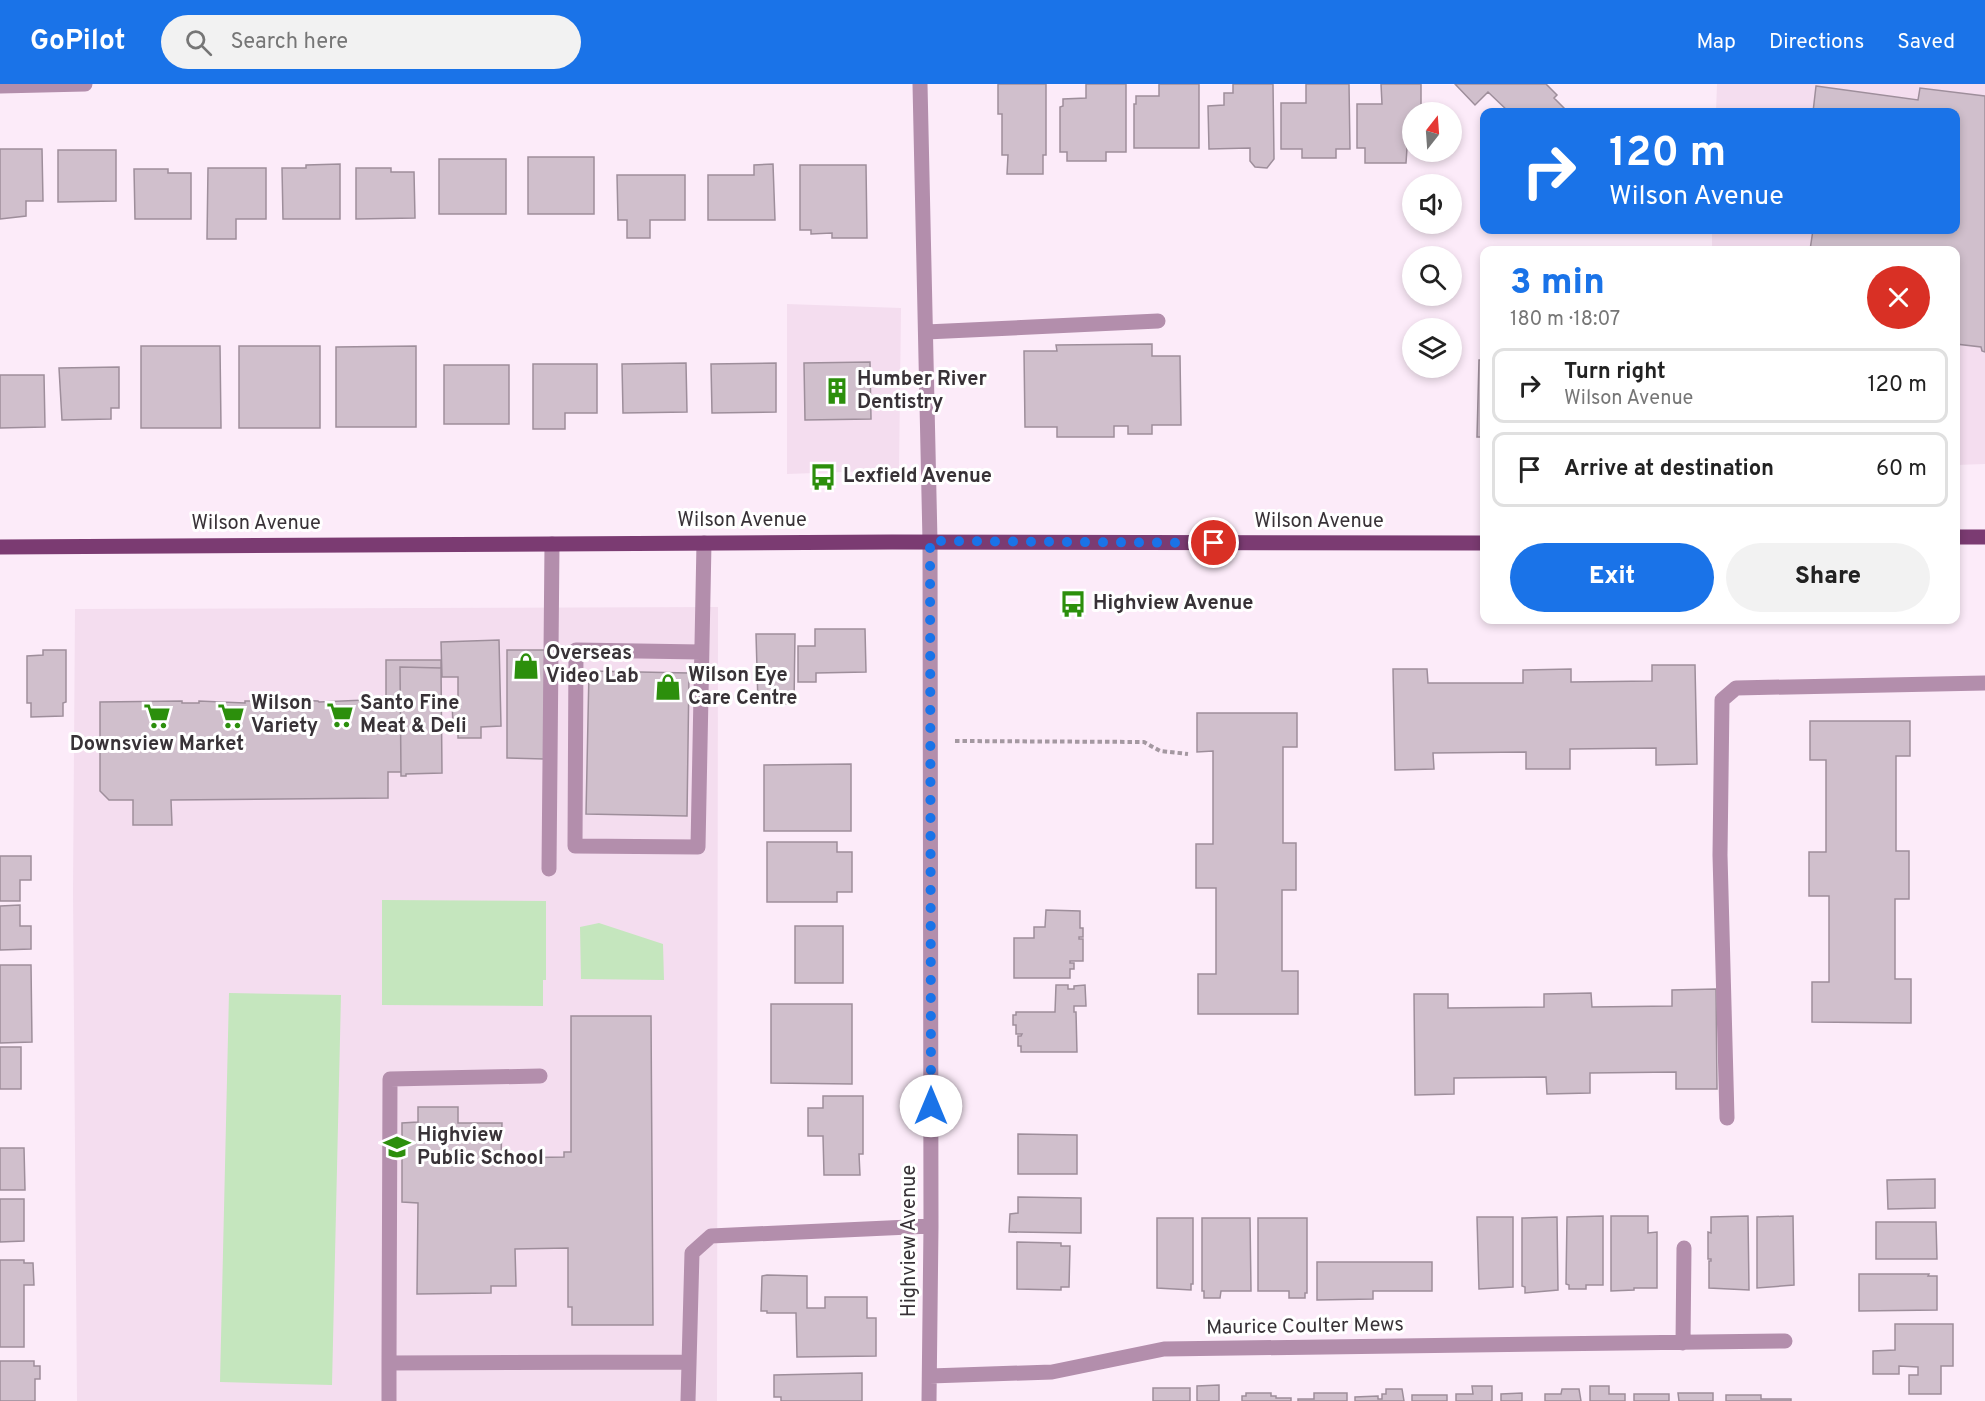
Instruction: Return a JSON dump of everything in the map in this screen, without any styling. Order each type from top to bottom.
[{"type":"main road","points":[[1960,537],[1985,537]]},
{"type":"main road","name":"Wilson Avenue","points":[[0,547],[930,541],[1480,543]]},
{"type":"street","points":[[0,86],[85,84]]},
{"type":"street","points":[[920,84],[930,541]]},
{"type":"street","points":[[926,332],[1158,321]]},
{"type":"street","name":"Highview Avenue","points":[[929,1401],[930,541]]},
{"type":"street","points":[[701,652],[576,650],[575,846],[698,847],[704,543]]},
{"type":"street","points":[[549,869],[552,544]]},
{"type":"street","points":[[1727,1118],[1720,855],[1722,700],[1736,688],[1985,683]]},
{"type":"street","points":[[389,1401],[390,1079],[540,1076]]},
{"type":"street","points":[[688,1401],[692,1253],[711,1236],[931,1226]]},
{"type":"street","points":[[1683,1342],[1684,1248]]},
{"type":"street","name":"Maurice Coulter Mews","points":[[930,1376],[1052,1372],[1164,1349],[1785,1341]]},
{"type":"street","points":[[389,1363],[688,1362]]},
{"type":"path","points":[[930,741],[1144,742],[1160,751],[1188,754]]},
{"type":"shaded area","points":[[1717,84],[1985,84],[1985,464],[1960,465],[1960,246],[1712,246],[1712,234],[1960,234],[1960,108],[1716,108]]},
{"type":"shaded area","points":[[787,304],[901,308],[899,470],[787,474]]},
{"type":"shaded area","name":"Highview Public School","points":[[718,607],[717,1401],[77,1401],[73,892],[75,609]]},
{"type":"green space","points":[[382,900],[546,901],[546,980],[543,980],[543,1006],[382,1005]]},
{"type":"green space","points":[[599,923],[663,944],[664,980],[581,979],[580,927]]},
{"type":"green space","points":[[229,993],[341,995],[332,1385],[220,1382]]},
{"type":"building","points":[[998,84],[1046,84],[1046,155],[1043,155],[1043,174],[1007,174],[1008,155],[1002,155],[1002,114],[998,114]]},
{"type":"building","points":[[1086,84],[1126,84],[1126,152],[1106,152],[1106,161],[1067,161],[1067,152],[1060,152],[1060,107],[1063,106],[1063,99],[1086,98]]},
{"type":"building","points":[[1159,84],[1199,84],[1199,148],[1134,148],[1136,96],[1159,96]]},
{"type":"building","points":[[1233,84],[1273,84],[1274,159],[1267,168],[1255,167],[1250,161],[1250,148],[1209,149],[1208,106],[1224,105],[1224,93],[1233,93]]},
{"type":"building","points":[[1306,84],[1349,84],[1350,149],[1336,149],[1336,158],[1302,158],[1302,149],[1281,149],[1281,103],[1306,103]]},
{"type":"building","points":[[1381,84],[1421,84],[1421,102],[1402,102],[1402,162],[1406,163],[1365,163],[1365,148],[1357,148],[1357,104],[1382,104]]},
{"type":"building","points":[[1455,84],[1546,84],[1557,95],[1554,98],[1564,108],[1505,108],[1488,92],[1475,105]]},
{"type":"building","points":[[1816,86],[1918,100],[1920,88],[1985,96],[1985,352],[1981,347],[1960,344],[1960,246],[1811,246],[1812,234],[1960,234],[1960,108],[1813,108]]},
{"type":"building","points":[[0,149],[42,149],[43,201],[26,201],[26,216],[0,219]]},
{"type":"building","points":[[58,150],[116,150],[116,201],[58,202]]},
{"type":"building","points":[[528,157],[594,157],[594,214],[528,214]]},
{"type":"building","points":[[439,159],[506,159],[506,214],[439,214]]},
{"type":"building","points":[[340,164],[340,219],[283,219],[282,168]]},
{"type":"building","points":[[773,164],[775,220],[708,220],[708,175],[754,175],[754,165]]},
{"type":"building","points":[[800,165],[866,165],[867,238],[832,238],[832,233],[811,234],[811,230],[800,230]]},
{"type":"building","points":[[208,168],[266,168],[266,219],[236,219],[236,239],[207,239]]},
{"type":"building","points":[[356,168],[391,168],[391,172],[414,172],[415,218],[356,219]]},
{"type":"building","points":[[134,169],[168,169],[168,173],[191,173],[191,219],[135,219]]},
{"type":"building","points":[[617,175],[685,175],[685,220],[650,220],[650,238],[627,238],[627,220],[618,220]]},
{"type":"building","points":[[1152,344],[1152,356],[1180,356],[1181,425],[1152,425],[1152,434],[1128,434],[1128,426],[1114,426],[1114,437],[1057,437],[1057,427],[1025,427],[1024,351],[1057,351],[1056,345]]},
{"type":"building","points":[[141,346],[220,346],[221,428],[141,428]]},
{"type":"building","points":[[239,346],[320,346],[320,428],[239,428]]},
{"type":"building","points":[[416,346],[416,427],[336,427],[336,347]]},
{"type":"building","points":[[1479,360],[1480,360],[1480,437],[1477,437]]},
{"type":"building","name":"Humber River Dentistry","points":[[870,362],[871,419],[805,420],[804,363]]},
{"type":"building","points":[[686,363],[687,412],[623,413],[622,364]]},
{"type":"building","points":[[776,363],[776,412],[712,413],[711,364]]},
{"type":"building","points":[[533,364],[597,364],[597,413],[565,413],[565,429],[533,429]]},
{"type":"building","points":[[444,365],[509,365],[509,424],[444,424]]},
{"type":"building","points":[[119,367],[119,408],[111,408],[111,419],[62,420],[59,368]]},
{"type":"building","points":[[0,375],[44,375],[45,427],[0,428]]},
{"type":"building","points":[[815,629],[865,629],[866,672],[816,673],[816,682],[798,682],[798,646],[815,646]]},
{"type":"building","points":[[756,634],[795,634],[794,704],[758,704]]},
{"type":"building","points":[[499,640],[501,726],[481,727],[481,738],[458,738],[458,726],[453,726],[452,701],[458,701],[458,677],[442,677],[441,642]]},
{"type":"building","points":[[43,650],[66,650],[66,702],[63,703],[63,716],[31,717],[31,703],[27,703],[27,656],[43,655]]},
{"type":"building","points":[[507,650],[545,650],[544,759],[507,758]]},
{"type":"building","points":[[386,660],[441,660],[441,668],[400,667],[401,772],[388,772],[388,798],[171,800],[172,825],[133,825],[133,800],[109,800],[100,791],[100,702],[245,703],[245,701],[272,701],[272,703],[292,703],[292,700],[319,702],[365,700],[365,702],[386,703]]},
{"type":"building","points":[[1652,665],[1695,665],[1697,764],[1656,765],[1656,748],[1570,749],[1570,769],[1526,769],[1526,752],[1433,753],[1434,769],[1395,770],[1393,669],[1427,669],[1428,683],[1523,683],[1523,670],[1571,669],[1571,682],[1652,681]]},
{"type":"building","points":[[400,667],[441,668],[442,773],[401,776]]},
{"type":"building","points":[[589,671],[689,673],[687,816],[586,814]]},
{"type":"building","points":[[1197,713],[1297,713],[1297,747],[1283,747],[1283,843],[1296,843],[1296,890],[1282,890],[1282,971],[1298,971],[1298,1014],[1198,1014],[1198,974],[1216,974],[1216,888],[1196,888],[1196,844],[1213,844],[1213,751],[1197,752]]},
{"type":"building","points":[[1810,721],[1910,721],[1910,756],[1896,756],[1896,851],[1909,851],[1909,899],[1895,899],[1895,979],[1911,979],[1911,1023],[1812,1022],[1812,982],[1829,982],[1829,896],[1809,896],[1809,852],[1826,852],[1826,760],[1810,760]]},
{"type":"building","points":[[851,764],[851,831],[764,831],[764,765]]},
{"type":"building","points":[[767,842],[837,842],[837,852],[852,852],[852,892],[837,892],[837,902],[767,902]]},
{"type":"building","points":[[0,856],[31,856],[31,880],[20,880],[20,901],[0,901]]},
{"type":"building","points":[[20,905],[20,926],[31,926],[31,949],[0,950],[0,906]]},
{"type":"building","points":[[1046,910],[1080,911],[1080,928],[1083,928],[1083,937],[1079,939],[1083,939],[1083,961],[1070,961],[1074,963],[1074,969],[1070,969],[1070,978],[1014,978],[1014,938],[1034,938],[1034,927],[1045,927]]},
{"type":"building","points":[[795,926],[843,926],[843,983],[795,983]]},
{"type":"building","points":[[0,965],[31,965],[32,1042],[0,1043]]},
{"type":"building","points":[[1056,985],[1068,985],[1068,989],[1074,989],[1074,986],[1085,985],[1086,1006],[1074,1006],[1077,1052],[1021,1052],[1021,1046],[1018,1046],[1018,1036],[1022,1034],[1016,1034],[1013,1015],[1016,1015],[1016,1012],[1055,1012]]},
{"type":"building","points":[[1716,989],[1717,1089],[1676,1089],[1676,1072],[1590,1073],[1590,1093],[1547,1094],[1546,1077],[1454,1078],[1454,1094],[1415,1095],[1414,994],[1448,994],[1448,1008],[1544,1007],[1544,994],[1591,993],[1592,1007],[1672,1006],[1672,990]]},
{"type":"building","points":[[771,1004],[852,1004],[852,1084],[771,1083]]},
{"type":"building","points":[[571,1016],[651,1016],[653,1325],[572,1325],[572,1307],[568,1307],[568,1248],[515,1249],[516,1286],[491,1286],[491,1293],[417,1294],[418,1203],[402,1202],[402,1123],[418,1122],[418,1107],[458,1107],[458,1123],[502,1123],[501,1158],[564,1157],[564,1152],[571,1152]]},
{"type":"building","points":[[0,1047],[21,1047],[21,1089],[0,1089]]},
{"type":"building","points":[[823,1096],[863,1096],[863,1154],[859,1154],[860,1175],[824,1175],[823,1136],[808,1136],[808,1108],[823,1108]]},
{"type":"building","points":[[1018,1134],[1077,1135],[1077,1174],[1018,1174]]},
{"type":"building","points":[[0,1148],[24,1148],[25,1190],[0,1190]]},
{"type":"building","points":[[1935,1179],[1935,1208],[1888,1209],[1887,1180]]},
{"type":"building","points":[[1018,1197],[1081,1198],[1081,1233],[1009,1232],[1010,1214],[1018,1213]]},
{"type":"building","points":[[0,1199],[24,1199],[24,1241],[0,1242]]},
{"type":"building","points":[[1603,1216],[1603,1285],[1586,1285],[1586,1289],[1569,1289],[1569,1285],[1566,1284],[1567,1217]]},
{"type":"building","points":[[1611,1216],[1648,1216],[1648,1233],[1657,1232],[1657,1288],[1611,1291]]},
{"type":"building","points":[[1748,1216],[1749,1290],[1709,1288],[1709,1261],[1711,1259],[1708,1259],[1708,1232],[1711,1233],[1711,1217]]},
{"type":"building","points":[[1793,1216],[1794,1285],[1757,1288],[1757,1217]]},
{"type":"building","points":[[1477,1217],[1513,1217],[1513,1287],[1479,1289]]},
{"type":"building","points":[[1557,1217],[1558,1290],[1525,1293],[1525,1287],[1522,1286],[1522,1218]]},
{"type":"building","points":[[1157,1218],[1193,1218],[1193,1284],[1191,1284],[1191,1290],[1157,1288]]},
{"type":"building","points":[[1202,1218],[1250,1218],[1251,1291],[1221,1291],[1220,1298],[1204,1298],[1204,1291],[1202,1291]]},
{"type":"building","points":[[1258,1218],[1307,1218],[1307,1293],[1305,1293],[1305,1298],[1289,1298],[1289,1291],[1258,1291]]},
{"type":"building","points":[[1876,1222],[1936,1222],[1937,1259],[1876,1259]]},
{"type":"building","points":[[1017,1242],[1061,1243],[1061,1246],[1070,1246],[1069,1287],[1061,1287],[1061,1290],[1017,1289]]},
{"type":"building","points":[[0,1260],[24,1260],[24,1263],[33,1263],[34,1285],[24,1285],[24,1347],[0,1347]]},
{"type":"building","points":[[1317,1262],[1432,1262],[1432,1291],[1373,1291],[1373,1299],[1317,1300]]},
{"type":"building","points":[[1859,1274],[1937,1276],[1937,1310],[1859,1311]]},
{"type":"building","points":[[762,1276],[807,1276],[807,1308],[825,1308],[825,1297],[867,1297],[867,1318],[876,1318],[876,1356],[797,1357],[796,1313],[761,1311]]},
{"type":"building","points":[[1895,1324],[1953,1324],[1953,1366],[1941,1366],[1941,1394],[1909,1394],[1909,1375],[1918,1375],[1918,1367],[1899,1366],[1899,1374],[1873,1374],[1873,1351],[1895,1350]]},
{"type":"building","points":[[0,1361],[34,1361],[34,1366],[40,1366],[40,1379],[35,1379],[35,1401],[0,1401]]},
{"type":"building","points":[[862,1373],[862,1401],[781,1401],[781,1397],[774,1397],[774,1375]]},
{"type":"building","points":[[1219,1385],[1219,1401],[1197,1401],[1197,1386]]},
{"type":"building","points":[[1472,1386],[1492,1386],[1492,1401],[1456,1401],[1456,1394],[1473,1394]]},
{"type":"building","points":[[1590,1386],[1609,1386],[1609,1394],[1625,1394],[1625,1401],[1590,1401]]},
{"type":"building","points":[[1153,1388],[1190,1388],[1190,1401],[1153,1401]]},
{"type":"building","points":[[1386,1389],[1402,1389],[1404,1401],[1355,1401],[1355,1397],[1378,1396],[1378,1399],[1382,1399],[1382,1394],[1386,1394]]},
{"type":"building","points":[[1562,1389],[1579,1389],[1581,1401],[1545,1401],[1545,1394],[1561,1394]]},
{"type":"building","points":[[1246,1393],[1271,1393],[1271,1396],[1276,1396],[1276,1398],[1291,1398],[1291,1401],[1242,1401],[1242,1396],[1246,1396]]},
{"type":"building","points":[[1314,1393],[1347,1393],[1347,1401],[1298,1401],[1298,1399],[1314,1399]]},
{"type":"building","points":[[1522,1393],[1522,1401],[1501,1401],[1501,1394]]},
{"type":"building","points":[[1678,1393],[1713,1393],[1713,1401],[1679,1401]]},
{"type":"building","points":[[1634,1394],[1669,1394],[1669,1401],[1634,1401]]},
{"type":"building","points":[[1412,1395],[1447,1395],[1447,1401],[1412,1401]]},
{"type":"building","points":[[1726,1395],[1761,1395],[1761,1399],[1791,1399],[1791,1401],[1726,1401]]},
{"type":"place","name":"Humber River Dentistry","points":[[837,391]]},
{"type":"place","name":"Lexfield Avenue","points":[[823,477]]},
{"type":"place","name":"Highview Avenue","points":[[1073,604]]},
{"type":"place","name":"Overseas Video Lab","points":[[526,666]]},
{"type":"place","name":"Wilson Eye Care Centre","points":[[668,687]]},
{"type":"place","name":"Santo Fine Meat & Deli","points":[[340,715]]},
{"type":"place","name":"Downsview Market","points":[[157,716]]},
{"type":"place","name":"Wilson Variety","points":[[231,716]]},
{"type":"place","name":"Highview Public School","points":[[397,1147]]},
{"type":"route","points":[[931,1106],[930,541],[1214,543]]}]
